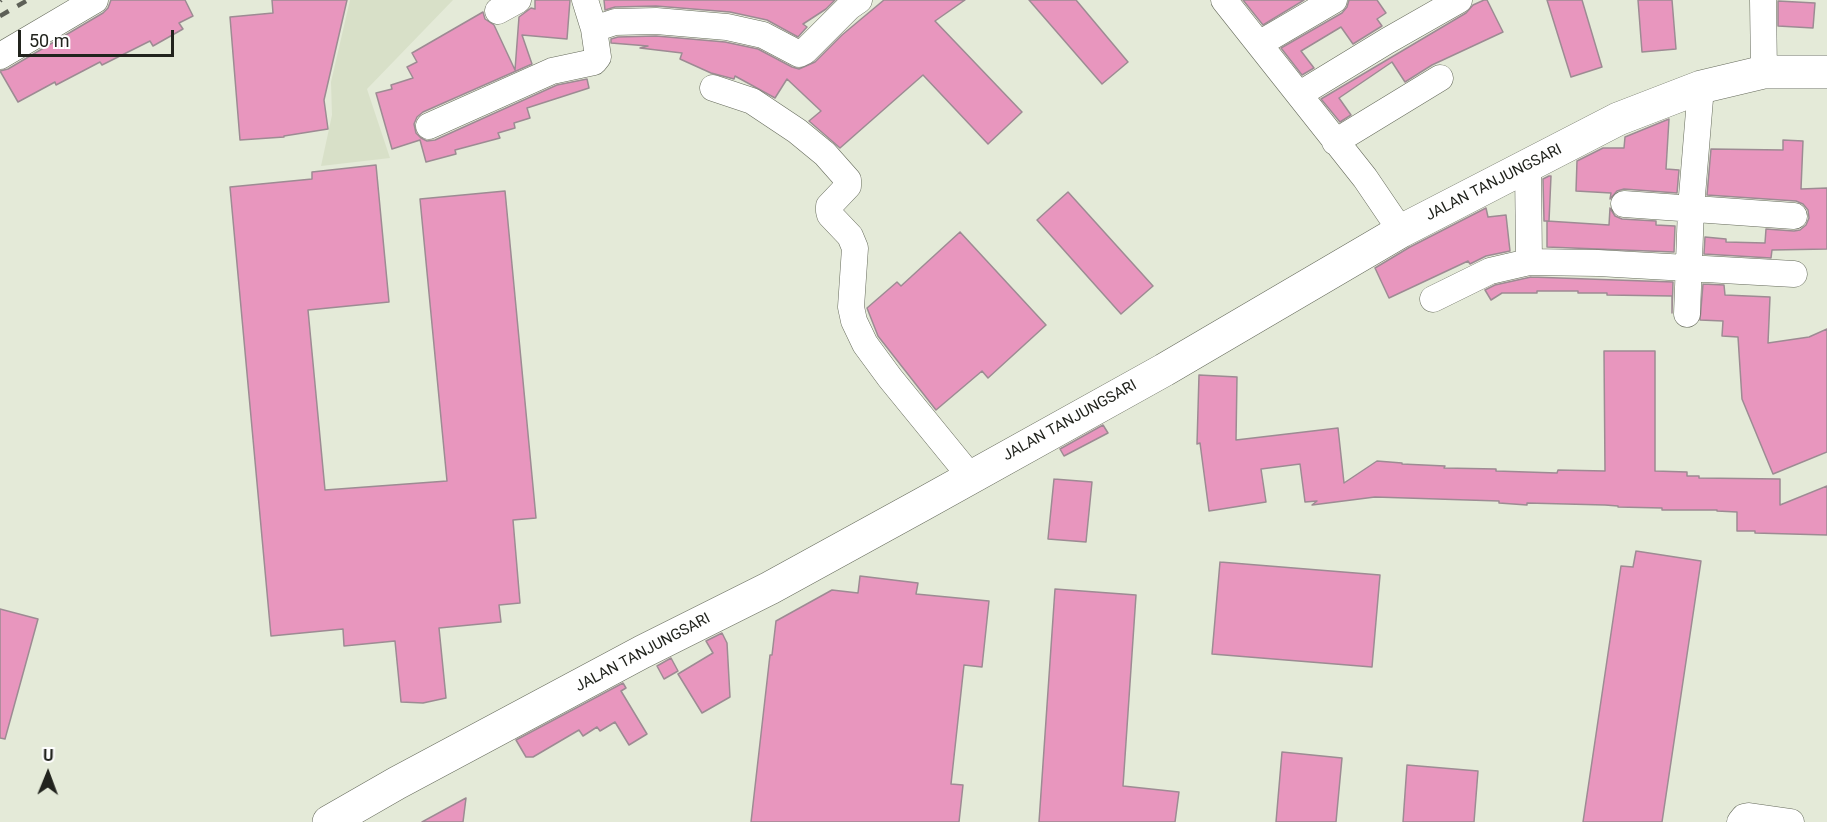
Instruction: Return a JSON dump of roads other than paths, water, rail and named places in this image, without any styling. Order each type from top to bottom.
[{"type":"main road","name":"JALAN TANJUNGSARI","points":[[329,822],[397,783],[642,652],[770,588],[1164,370],[1401,231],[1618,119],[1701,87],[1764,72],[1827,72]]},
{"type":"street","points":[[0,56],[95,0]]},
{"type":"street","points":[[429,126],[552,71],[594,62],[598,58],[604,25],[585,0]]},
{"type":"street","points":[[604,25],[656,21],[727,27],[763,35],[799,54],[859,0]]},
{"type":"street","points":[[1224,0],[1365,178],[1401,231]]},
{"type":"street","points":[[1259,44],[1334,0]]},
{"type":"street","points":[[1300,94],[1460,0]]},
{"type":"street","points":[[1763,0],[1764,72]]},
{"type":"street","points":[[1335,142],[1440,78]]},
{"type":"street","points":[[1688,314],[1691,208],[1701,87]]},
{"type":"street","points":[[713,88],[752,102],[797,131],[825,154],[848,180],[848,186],[829,206],[829,211],[830,215],[850,236],[855,248],[851,307],[854,321],[865,344],[890,378],[970,476]]},
{"type":"street","points":[[1528,165],[1528,262]]},
{"type":"street","points":[[1624,204],[1794,216]]},
{"type":"street","points":[[1433,299],[1490,271],[1528,262],[1550,261],[1794,274]]},
{"type":"street","points":[[1740,822],[1744,817],[1749,816],[1791,822]]},
{"type":"railway","points":[[0,16],[28,0]]}]
